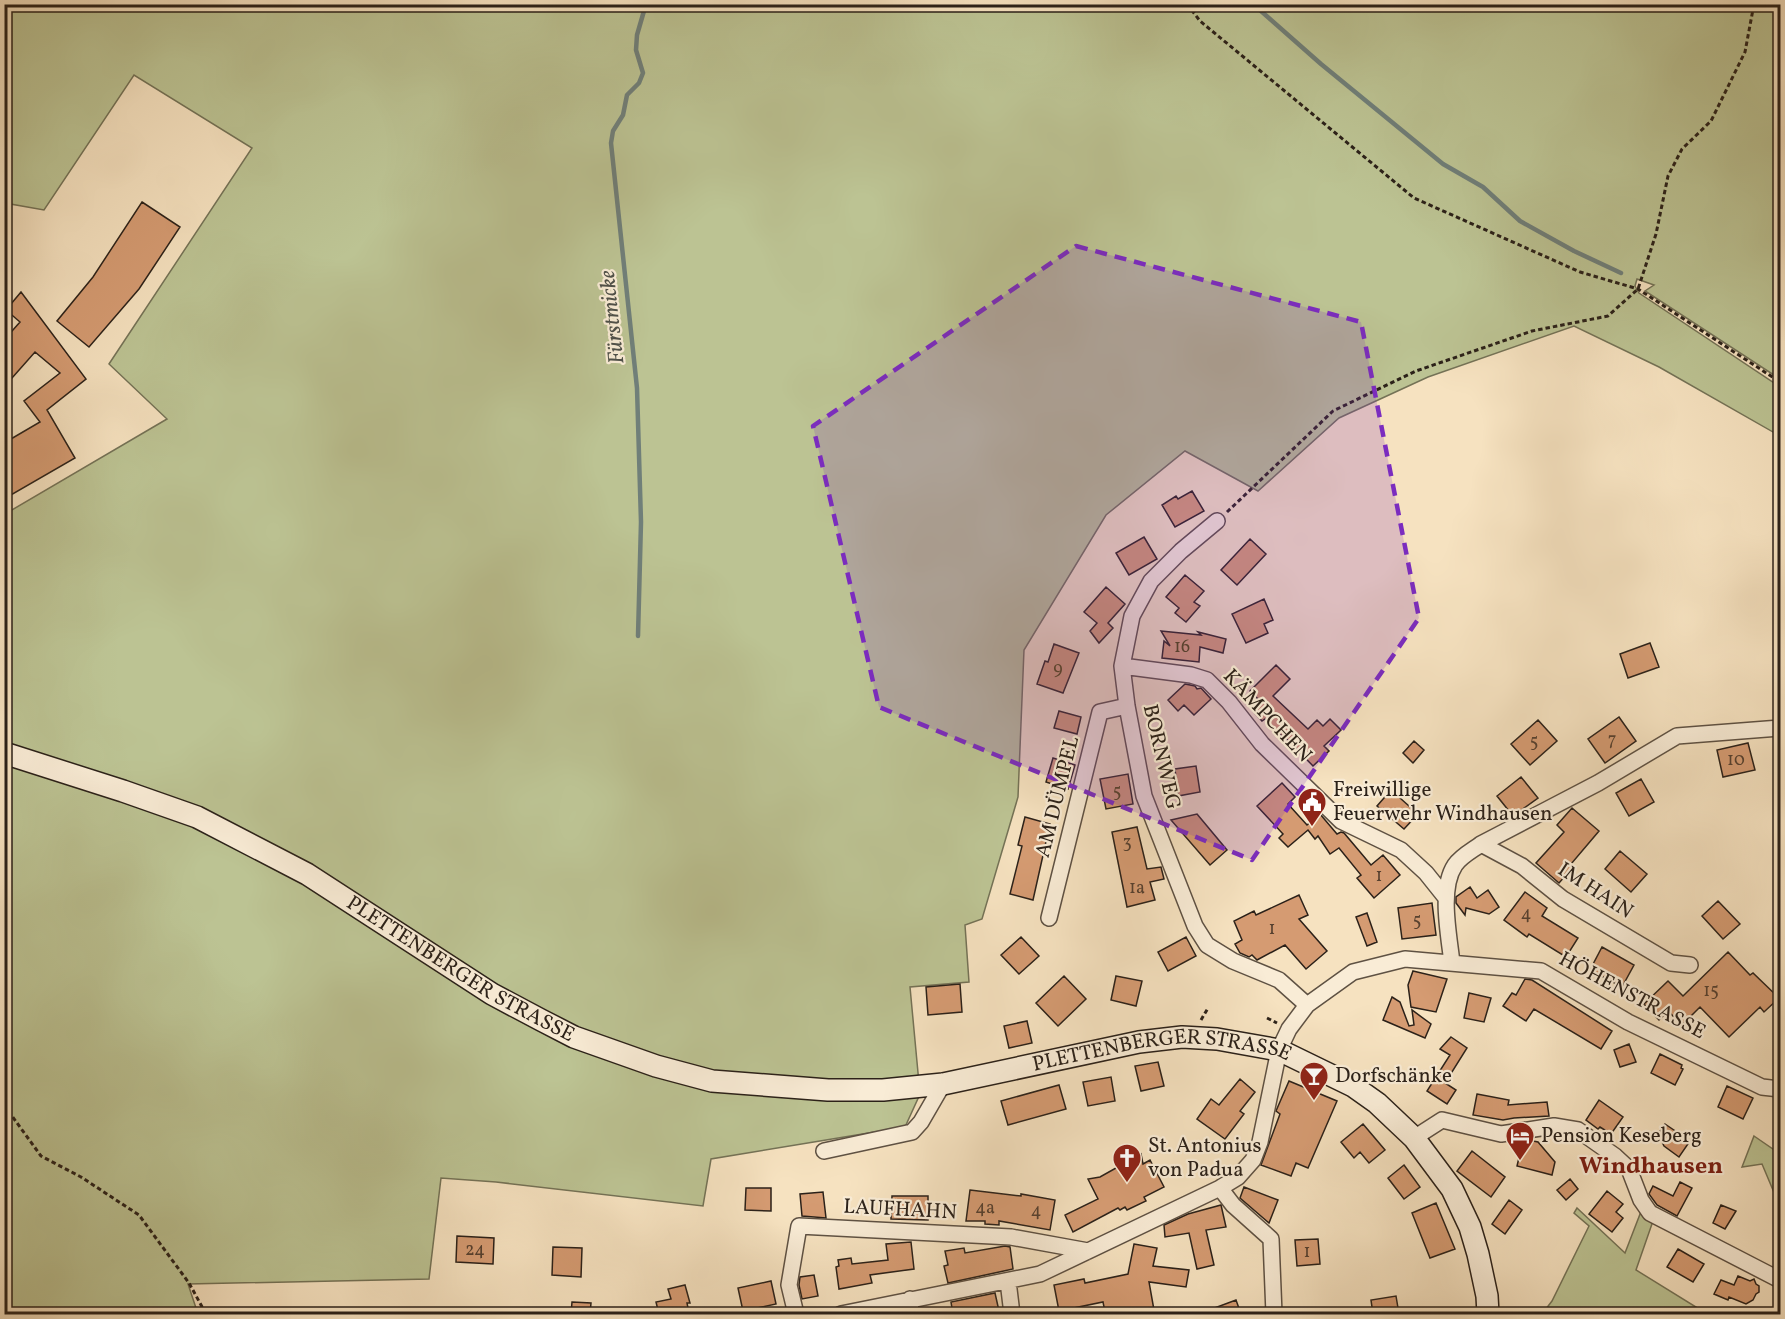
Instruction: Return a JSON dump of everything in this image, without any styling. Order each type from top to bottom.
[{"type":"main road","name":"PLETTENBERGER STRASSE","points":[[4,753],[186,813],[307,874],[492,994],[541,1020],[584,1041],[656,1066],[712,1081],[828,1090],[883,1090],[943,1083],[1139,1042],[1182,1037],[1217,1039],[1279,1050],[1353,1086],[1377,1103],[1414,1138],[1452,1189],[1470,1227],[1483,1275],[1488,1314]]},
{"type":"street","name":"BORNWEG","points":[[1217,521],[1180,551],[1151,581],[1132,616],[1122,666],[1127,706],[1144,795],[1195,926],[1201,936],[1207,945],[1233,961],[1279,980],[1307,1005]]},
{"type":"street","name":"KÄMPCHEN","points":[[1122,666],[1191,675],[1207,680],[1229,702],[1262,744],[1341,821],[1401,850],[1426,873],[1446,898]]},
{"type":"street","name":"AM DÜMPEL","points":[[1049,918],[1100,712],[1127,706]]},
{"type":"street","points":[[1452,963],[1446,898],[1450,878],[1455,864],[1481,844],[1598,783],[1677,736],[1780,728]]},
{"type":"street","name":"IM HAIN","points":[[1481,844],[1522,866],[1563,899],[1671,963],[1690,964]]},
{"type":"street","name":"HÖHENSTRASSE","points":[[841,1314],[910,1307],[1040,1274],[1220,1188],[1238,1177],[1253,1160],[1260,1142],[1279,1050],[1289,1029],[1307,1005],[1353,972],[1405,959],[1541,972],[1628,1022],[1762,1087],[1780,1089]]},
{"type":"street","points":[[824,1151],[912,1132],[921,1122],[943,1083]]},
{"type":"street","points":[[1414,1138],[1442,1120],[1501,1134],[1554,1125],[1578,1130],[1615,1155],[1629,1169],[1641,1200],[1650,1213],[1780,1280]]},
{"type":"street","points":[[1220,1188],[1233,1205],[1271,1239],[1274,1314]]},
{"type":"street","name":"LAUFHAHN","points":[[796,1314],[789,1285],[799,1226],[1011,1237],[1088,1251]]},
{"type":"street","points":[[1008,1281],[1012,1314]]},
{"type":"path","points":[[1187,4],[1200,21],[1414,198],[1580,272],[1638,289],[1780,382]]},
{"type":"path","points":[[1217,521],[1333,411],[1416,371],[1532,330],[1608,316],[1638,289],[1656,234],[1668,176],[1682,149],[1711,121],[1716,112],[1745,52],[1754,4]]},
{"type":"path","points":[[4,1105],[41,1156],[81,1177],[139,1215],[189,1283],[206,1314]]},
{"type":"highlighted area","points":[[1076,246],[1361,322],[1419,618],[1252,860],[879,707],[813,426]]},
{"type":"green space","points":[[4,5],[1780,5],[1780,379],[1645,291],[1654,285],[1637,279],[1635,286],[1639,293],[1780,387],[1780,436],[1659,367],[1574,326],[1428,377],[1339,418],[1258,491],[1185,451],[1106,515],[1024,650],[1018,797],[982,919],[965,925],[969,982],[910,987],[920,1094],[905,1127],[711,1159],[703,1206],[496,1182],[441,1178],[429,1279],[188,1284],[198,1314],[5,1314],[5,514],[167,419],[109,364],[252,148],[134,75],[44,210],[5,203]]},
{"type":"green space","points":[[1754,1136],[1780,1154],[1780,1214],[1778,1202],[1762,1164],[1742,1167]]},
{"type":"green space","points":[[1577,1208],[1625,1253],[1642,1209],[1653,1221],[1636,1270],[1696,1307],[1692,1314],[1542,1314],[1552,1301],[1589,1226],[1574,1213]]},
{"type":"building","points":[[142,202],[180,227],[139,289],[89,347],[57,321],[93,277]]},
{"type":"building","points":[[21,292],[86,379],[47,410],[75,458],[4,499],[4,443],[40,422],[24,401],[60,373],[35,352],[4,387],[4,340],[20,322],[6,310]]},
{"type":"building","points":[[1192,491],[1204,511],[1175,527],[1162,505],[1176,496],[1178,499]]},
{"type":"building","points":[[1144,537],[1157,559],[1129,575],[1116,553]]},
{"type":"building","points":[[1250,539],[1266,554],[1237,585],[1221,570]]},
{"type":"building","points":[[1185,575],[1204,591],[1194,602],[1200,606],[1186,622],[1175,613],[1179,608],[1166,597]]},
{"type":"building","points":[[1106,587],[1125,604],[1108,623],[1113,628],[1099,643],[1090,631],[1097,623],[1084,612]]},
{"type":"building","points":[[1264,599],[1273,620],[1264,624],[1268,633],[1246,643],[1232,614]]},
{"type":"building","points":[[1161,631],[1201,635],[1198,632],[1226,639],[1223,653],[1200,647],[1199,662],[1162,658],[1164,641],[1170,646]]},
{"type":"building","points":[[1650,643],[1659,667],[1628,678],[1620,654]]},
{"type":"building","points":[[1054,644],[1079,653],[1063,693],[1037,684]]},
{"type":"building","points":[[1276,665],[1290,679],[1273,696],[1308,729],[1317,720],[1323,726],[1330,719],[1341,730],[1324,746],[1329,751],[1313,766],[1285,737],[1265,719],[1262,721],[1251,709],[1260,701],[1250,691]]},
{"type":"building","points":[[1185,684],[1195,686],[1197,689],[1201,688],[1211,699],[1194,715],[1184,705],[1178,711],[1168,700]]},
{"type":"building","points":[[1059,711],[1081,717],[1077,734],[1054,728]]},
{"type":"building","points":[[1619,717],[1636,741],[1605,763],[1588,739]]},
{"type":"building","points":[[1538,720],[1557,741],[1530,765],[1511,744]]},
{"type":"building","points":[[1414,741],[1424,750],[1413,763],[1403,753]]},
{"type":"building","points":[[1748,743],[1755,770],[1723,777],[1717,750]]},
{"type":"building","points":[[1053,758],[1075,765],[1068,789],[1046,782]]},
{"type":"building","points":[[1196,766],[1200,792],[1178,796],[1175,769]]},
{"type":"building","points":[[1128,774],[1133,804],[1106,809],[1100,779]]},
{"type":"building","points":[[1521,777],[1538,798],[1513,816],[1497,796]]},
{"type":"building","points":[[1641,779],[1654,802],[1629,816],[1616,793]]},
{"type":"building","points":[[1282,783],[1295,797],[1288,804],[1307,825],[1320,814],[1337,834],[1344,833],[1371,865],[1383,855],[1400,875],[1374,898],[1357,878],[1361,875],[1339,848],[1330,854],[1318,836],[1315,839],[1308,830],[1288,847],[1279,838],[1283,834],[1257,806]]},
{"type":"building","points":[[1391,790],[1418,814],[1404,829],[1377,806]]},
{"type":"building","points":[[1572,808],[1599,831],[1571,864],[1574,866],[1559,883],[1536,863],[1564,832],[1557,825]]},
{"type":"building","points":[[1197,814],[1227,850],[1210,865],[1171,820]]},
{"type":"building","points":[[1025,817],[1050,824],[1033,900],[1010,894],[1022,846],[1018,845]]},
{"type":"building","points":[[1137,827],[1147,869],[1161,867],[1164,879],[1150,882],[1155,900],[1127,907],[1112,832]]},
{"type":"building","points":[[1620,851],[1647,874],[1631,892],[1605,869]]},
{"type":"building","points":[[1470,887],[1477,898],[1488,890],[1499,907],[1489,914],[1466,908],[1465,915],[1456,903],[1456,897]]},
{"type":"building","points":[[1525,892],[1547,908],[1542,916],[1578,938],[1566,957],[1529,934],[1527,937],[1504,920]]},
{"type":"building","points":[[1299,895],[1308,915],[1299,919],[1327,951],[1306,969],[1285,945],[1257,960],[1252,955],[1249,957],[1240,953],[1235,944],[1242,940],[1234,921],[1254,911],[1256,915]]},
{"type":"building","points":[[1718,901],[1740,924],[1723,939],[1702,916]]},
{"type":"building","points":[[1432,903],[1436,935],[1402,939],[1398,908]]},
{"type":"building","points":[[1367,913],[1377,942],[1367,946],[1356,917]]},
{"type":"building","points":[[1021,937],[1039,956],[1019,974],[1001,955]]},
{"type":"building","points":[[1186,937],[1196,956],[1168,971],[1158,952]]},
{"type":"building","points":[[1602,947],[1634,965],[1622,987],[1590,970]]},
{"type":"building","points":[[1728,952],[1750,975],[1753,973],[1779,998],[1764,1012],[1760,1007],[1729,1037],[1700,1007],[1682,1025],[1668,1011],[1659,1020],[1644,1004],[1668,981],[1683,996]]},
{"type":"building","points":[[1413,971],[1447,979],[1436,1012],[1411,1007],[1408,985]]},
{"type":"building","points":[[1064,976],[1086,999],[1058,1026],[1036,1003]]},
{"type":"building","points":[[1116,976],[1142,981],[1136,1006],[1111,1000]]},
{"type":"building","points":[[1525,979],[1532,980],[1612,1031],[1601,1049],[1534,1009],[1526,1021],[1503,1006],[1512,993],[1516,995]]},
{"type":"building","points":[[960,984],[962,1012],[928,1015],[926,987]]},
{"type":"building","points":[[1469,993],[1491,998],[1484,1022],[1464,1018]]},
{"type":"building","points":[[1392,997],[1400,1002],[1409,1026],[1414,1025],[1412,1010],[1431,1024],[1425,1038],[1383,1020]]},
{"type":"building","points":[[1027,1021],[1032,1043],[1009,1048],[1004,1026]]},
{"type":"building","points":[[1451,1037],[1467,1048],[1445,1083],[1456,1090],[1447,1104],[1427,1091],[1450,1055],[1440,1049]]},
{"type":"building","points":[[1629,1044],[1636,1062],[1620,1067],[1614,1050]]},
{"type":"building","points":[[1660,1054],[1682,1065],[1683,1069],[1675,1085],[1651,1073]]},
{"type":"building","points":[[1158,1062],[1164,1086],[1141,1091],[1135,1066]]},
{"type":"building","points":[[1111,1077],[1115,1101],[1088,1106],[1083,1082]]},
{"type":"building","points":[[1240,1079],[1255,1092],[1240,1111],[1244,1114],[1225,1139],[1197,1119],[1211,1099],[1219,1105]]},
{"type":"building","points":[[1289,1081],[1337,1101],[1308,1168],[1296,1163],[1291,1176],[1261,1165],[1280,1114],[1276,1111]]},
{"type":"building","points":[[1059,1085],[1066,1109],[1008,1125],[1001,1101]]},
{"type":"building","points":[[1727,1086],[1753,1098],[1743,1119],[1718,1107]]},
{"type":"building","points":[[1477,1094],[1509,1100],[1508,1105],[1547,1102],[1549,1116],[1503,1120],[1473,1115]]},
{"type":"building","points":[[1599,1100],[1623,1117],[1611,1134],[1600,1127],[1598,1129],[1586,1120]]},
{"type":"building","points":[[1363,1124],[1385,1150],[1369,1163],[1360,1152],[1354,1158],[1341,1142]]},
{"type":"building","points":[[1665,1124],[1690,1141],[1679,1157],[1656,1137]]},
{"type":"building","points":[[1523,1141],[1538,1142],[1555,1162],[1552,1175],[1517,1166]]},
{"type":"building","points":[[1472,1151],[1505,1177],[1491,1197],[1457,1171]]},
{"type":"building","name":"St. Antonius von Padua","points":[[1141,1154],[1143,1164],[1150,1160],[1164,1187],[1144,1197],[1146,1201],[1127,1210],[1125,1207],[1120,1210],[1118,1208],[1073,1232],[1065,1215],[1098,1199],[1088,1179],[1100,1177]]},
{"type":"building","points":[[1404,1165],[1420,1187],[1404,1199],[1388,1178]]},
{"type":"building","points":[[1570,1179],[1578,1189],[1566,1200],[1557,1190]]},
{"type":"building","points":[[1680,1182],[1692,1188],[1677,1216],[1657,1205],[1649,1194],[1653,1186],[1673,1196]]},
{"type":"building","points":[[1244,1187],[1278,1200],[1269,1223],[1240,1198]]},
{"type":"building","points":[[746,1188],[771,1188],[771,1211],[745,1210]]},
{"type":"building","points":[[970,1190],[1021,1196],[1021,1194],[1055,1200],[1050,1230],[999,1221],[999,1225],[985,1224],[985,1221],[966,1221]]},
{"type":"building","points":[[1607,1191],[1623,1204],[1616,1212],[1623,1218],[1612,1232],[1589,1214]]},
{"type":"building","points":[[823,1192],[826,1218],[802,1216],[800,1194]]},
{"type":"building","points":[[892,1196],[928,1196],[928,1220],[891,1219]]},
{"type":"building","points":[[1509,1200],[1522,1210],[1505,1234],[1492,1224]]},
{"type":"building","points":[[1436,1203],[1455,1249],[1430,1258],[1412,1213]]},
{"type":"building","points":[[1221,1205],[1226,1227],[1206,1230],[1214,1265],[1197,1269],[1189,1233],[1165,1237],[1164,1225],[1188,1214]]},
{"type":"building","points":[[1721,1205],[1736,1211],[1725,1229],[1713,1223]]},
{"type":"building","points":[[457,1236],[494,1238],[493,1264],[456,1262]]},
{"type":"building","points":[[1318,1239],[1320,1264],[1297,1266],[1295,1240]]},
{"type":"building","points":[[911,1242],[914,1269],[870,1275],[872,1283],[839,1289],[836,1267],[839,1266],[838,1260],[851,1258],[852,1264],[888,1260],[886,1244]]},
{"type":"building","points":[[1134,1244],[1157,1248],[1153,1266],[1189,1270],[1186,1287],[1149,1282],[1154,1310],[1117,1314],[1116,1310],[1105,1312],[1103,1302],[1059,1311],[1054,1285],[1084,1279],[1085,1283],[1128,1274]]},
{"type":"building","points":[[553,1247],[582,1248],[581,1277],[552,1275]]},
{"type":"building","points":[[1010,1247],[1013,1269],[948,1283],[944,1266],[948,1265],[945,1251],[964,1248],[965,1253]]},
{"type":"building","points":[[1678,1249],[1704,1264],[1693,1282],[1667,1267]]},
{"type":"building","points":[[814,1275],[818,1296],[802,1299],[800,1277]]},
{"type":"building","points":[[1738,1276],[1750,1281],[1754,1279],[1759,1286],[1759,1292],[1753,1300],[1746,1304],[1714,1294],[1721,1280],[1734,1285]]},
{"type":"building","points":[[771,1281],[776,1304],[743,1311],[738,1288]]},
{"type":"building","points":[[685,1285],[690,1303],[687,1303],[689,1313],[659,1314],[656,1302],[671,1299],[668,1289]]},
{"type":"building","points":[[995,1293],[999,1311],[953,1314],[951,1302]]},
{"type":"building","points":[[1396,1296],[1399,1314],[1373,1314],[1371,1300]]},
{"type":"building","points":[[1236,1300],[1241,1314],[1201,1314],[1201,1313]]},
{"type":"building","points":[[572,1302],[591,1303],[590,1314],[571,1314]]},
{"type":"waterway","name":"Fürstmicke","points":[[638,636],[641,522],[637,388],[611,143],[613,131],[623,115],[627,95],[639,83],[643,73],[636,50],[637,35],[646,4]]},
{"type":"waterway","points":[[1253,4],[1321,64],[1443,164],[1483,187],[1520,221],[1574,251],[1621,273]]},
{"type":"place","name":"Freiwillige Feuerwehr Windhausen","points":[[1312,828]]},
{"type":"place","name":"Dorfschänke","points":[[1314,1102]]},
{"type":"place","name":"Pension Keseberg","points":[[1520,1162]]},
{"type":"place","name":"St. Antonius von Padua","points":[[1127,1184]]},
{"type":"district","name":"Windhausen","points":[[1651,1167]]}]
